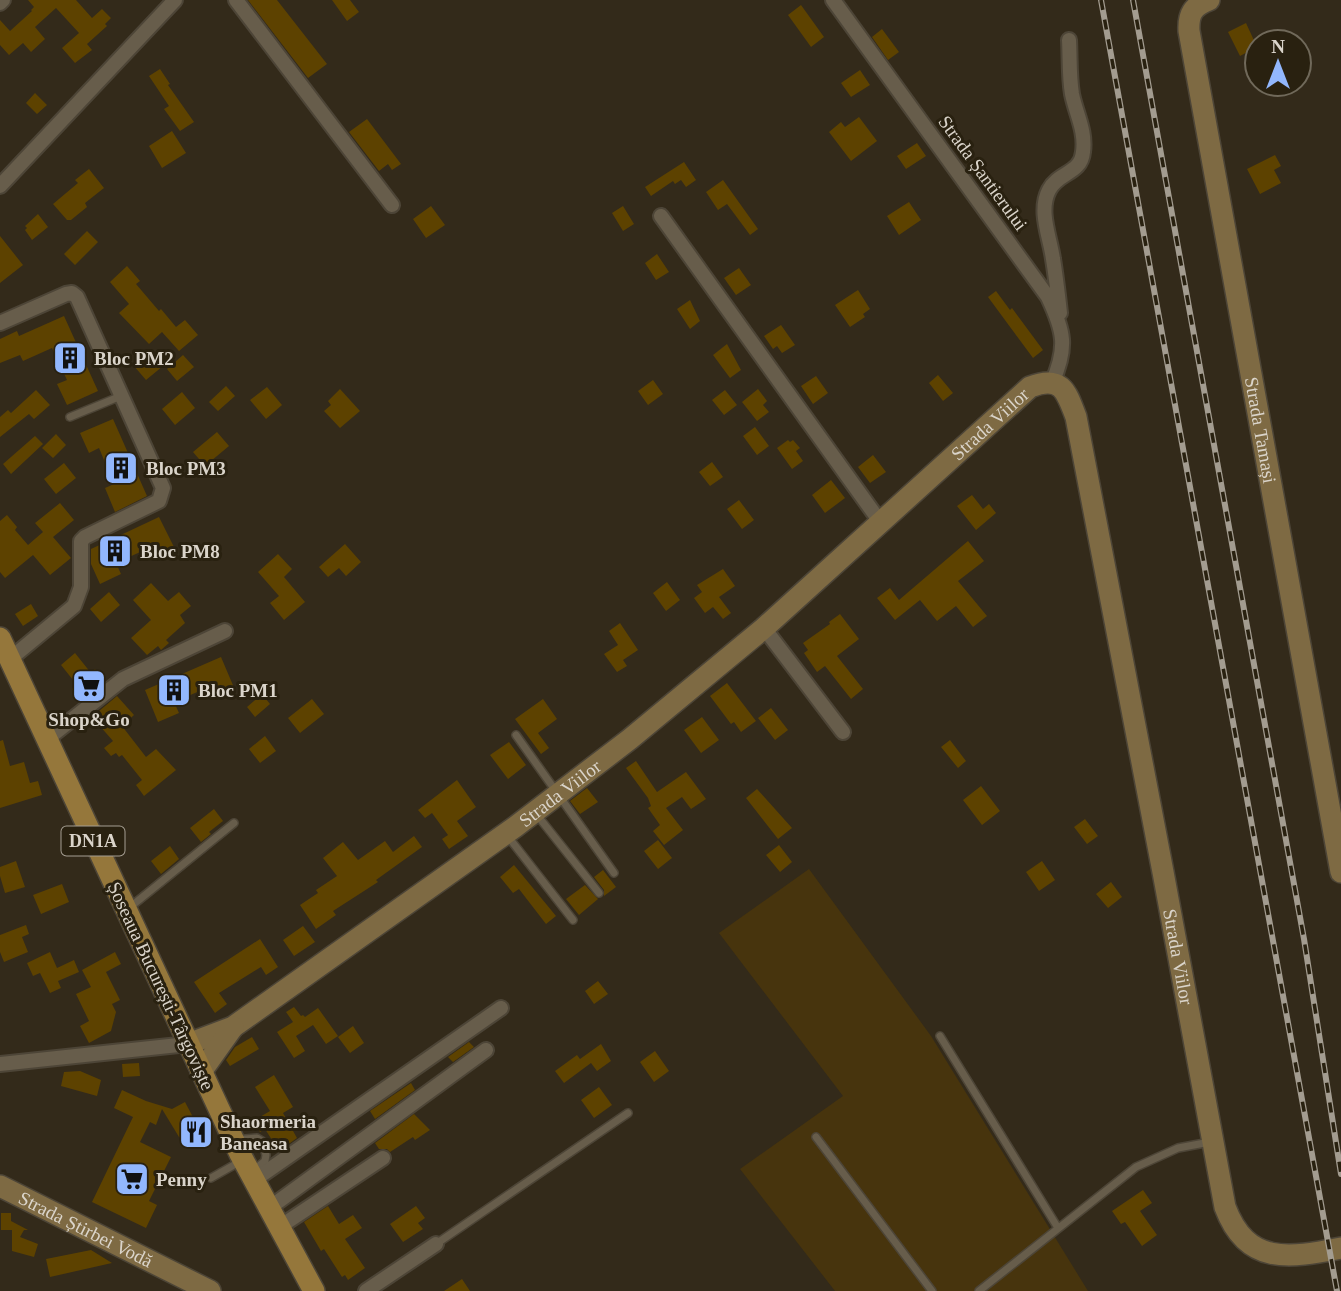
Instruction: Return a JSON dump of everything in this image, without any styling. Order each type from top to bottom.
[{"type":"main road","name":"Strada Tamași","points":[[1195,4],[1188,20],[1189,31],[1341,872]]},
{"type":"main road","name":"Strada Viilor","points":[[188,1044],[233,1027],[558,795],[764,628],[1030,387],[1043,382],[1052,383],[1062,387],[1076,417],[1164,872],[1225,1207],[1234,1227],[1247,1242],[1263,1252],[1282,1256],[1341,1248]]},
{"type":"main road","name":"Șoseaua București-Târgoviște","points":[[0,638],[248,1172],[314,1291]]},
{"type":"main road","name":"Strada Viilor","points":[[201,1072],[233,1027]]},
{"type":"main road","name":"Strada Știrbei Vodă","points":[[0,1186],[211,1291]]},
{"type":"street","points":[[0,186],[175,0]]},
{"type":"street","points":[[236,0],[392,205]]},
{"type":"street","name":"Strada Șantierului","points":[[833,0],[1027,266],[1048,297],[1062,327]]},
{"type":"street","points":[[1052,383],[1064,347],[1045,214],[1050,188],[1056,180],[1079,166],[1083,153],[1082,126],[1071,85],[1069,40]]},
{"type":"street","points":[[661,216],[881,523]]},
{"type":"street","points":[[0,323],[72,293],[77,297],[163,488],[161,498],[85,537],[80,546],[81,587],[74,606],[9,659]]},
{"type":"street","points":[[764,628],[844,732]]},
{"type":"street","points":[[46,740],[123,678],[225,631]]},
{"type":"street","points":[[248,1172],[501,1008]]},
{"type":"street","name":"Strada Viilor","points":[[0,1064],[188,1044]]},
{"type":"street","points":[[273,1219],[486,1050]]},
{"type":"street","points":[[273,1219],[383,1158]]},
{"type":"street","points":[[366,1291],[436,1244]]},
{"type":"lane","points":[[70,417],[121,395]]},
{"type":"lane","points":[[516,735],[614,873]]},
{"type":"lane","points":[[534,812],[599,893]]},
{"type":"lane","points":[[126,911],[234,823]]},
{"type":"lane","points":[[506,834],[573,920]]},
{"type":"lane","points":[[940,1036],[1058,1228]]},
{"type":"lane","points":[[436,1244],[628,1113]]},
{"type":"lane","points":[[816,1137],[932,1291]]},
{"type":"lane","points":[[979,1291],[1136,1167],[1178,1148],[1212,1142]]},
{"type":"lane","points":[[211,1178],[248,1172]]},
{"type":"shaded area","points":[[809,869],[931,1036],[1088,1291],[835,1291],[740,1169],[843,1096],[719,933]]},
{"type":"building","points":[[28,0],[76,0],[92,18],[102,9],[111,18],[105,24],[107,26],[87,44],[92,50],[75,63],[62,48],[79,33],[56,8],[35,27],[45,39],[31,52],[23,43],[9,55],[0,45],[0,20],[10,31],[32,11],[34,7]]},
{"type":"building","points":[[248,0],[277,0],[327,64],[308,78]]},
{"type":"building","points":[[332,0],[350,0],[359,12],[347,21]]},
{"type":"building","points":[[801,5],[824,37],[811,47],[788,15]]},
{"type":"building","points":[[1246,23],[1248,28],[1243,28],[1243,54],[1240,56],[1228,32]]},
{"type":"building","points":[[882,29],[899,52],[888,60],[872,37]]},
{"type":"building","points":[[160,69],[194,122],[180,131],[164,109],[169,106],[149,76]]},
{"type":"building","points":[[860,70],[870,85],[851,97],[841,83]]},
{"type":"building","points":[[35,93],[47,105],[37,114],[26,103]]},
{"type":"building","points":[[859,117],[877,141],[851,161],[829,132],[841,122],[845,127]]},
{"type":"building","points":[[367,119],[401,164],[392,170],[388,164],[379,171],[349,132]]},
{"type":"building","points":[[172,131],[186,153],[162,168],[149,146]]},
{"type":"building","points":[[917,143],[926,156],[906,169],[897,156]]},
{"type":"building","points":[[1275,155],[1281,166],[1274,170],[1281,183],[1260,194],[1247,169]]},
{"type":"building","points":[[684,162],[696,180],[686,187],[681,180],[675,184],[673,181],[651,196],[645,187]]},
{"type":"building","points":[[89,169],[104,188],[85,203],[87,207],[71,220],[67,220],[53,204],[78,183],[75,180]]},
{"type":"building","points":[[723,180],[758,229],[750,235],[727,204],[718,210],[706,192]]},
{"type":"building","points":[[909,202],[921,220],[899,235],[887,216]]},
{"type":"building","points":[[431,206],[445,225],[426,238],[413,219]]},
{"type":"building","points":[[623,206],[634,224],[623,231],[612,213]]},
{"type":"building","points":[[38,214],[48,227],[32,240],[25,226]]},
{"type":"building","points":[[87,231],[98,242],[75,265],[64,254]]},
{"type":"building","points":[[0,236],[23,265],[0,283]]},
{"type":"building","points":[[657,254],[669,272],[656,280],[645,263]]},
{"type":"building","points":[[127,266],[140,281],[136,284],[159,311],[161,309],[176,327],[185,320],[198,335],[179,351],[162,332],[149,344],[119,313],[129,304],[110,282]]},
{"type":"building","points":[[739,268],[751,285],[736,295],[724,278]]},
{"type":"building","points":[[858,290],[870,309],[863,314],[865,317],[850,327],[835,305]]},
{"type":"building","points":[[996,291],[1043,350],[1033,358],[988,297]]},
{"type":"building","points":[[690,300],[700,321],[690,329],[677,309]]},
{"type":"building","name":"Bloc PM2","points":[[64,316],[98,391],[67,405],[57,384],[67,380],[52,348],[23,361],[20,355],[0,363],[0,339],[17,331],[19,336]]},
{"type":"building","points":[[781,325],[795,345],[782,353],[777,346],[773,349],[764,336]]},
{"type":"building","points":[[727,344],[741,370],[730,378],[713,355]]},
{"type":"building","points":[[151,351],[163,366],[146,380],[134,366]]},
{"type":"building","points":[[183,355],[194,367],[177,381],[167,369]]},
{"type":"building","points":[[938,375],[953,393],[943,401],[929,383]]},
{"type":"building","points":[[816,376],[828,393],[813,404],[801,386]]},
{"type":"building","points":[[653,380],[663,394],[648,405],[638,391]]},
{"type":"building","points":[[226,386],[235,396],[218,411],[209,402]]},
{"type":"building","points":[[267,387],[282,405],[266,419],[250,400]]},
{"type":"building","points":[[340,389],[360,411],[340,428],[324,411],[331,405],[328,401]]},
{"type":"building","points":[[758,389],[767,401],[763,405],[769,412],[757,421],[742,402]]},
{"type":"building","points":[[36,390],[50,405],[34,419],[29,414],[0,437],[0,417],[8,410],[11,413]]},
{"type":"building","points":[[725,390],[737,405],[724,415],[712,400]]},
{"type":"building","points":[[182,392],[195,408],[175,425],[162,409]]},
{"type":"building","name":"Bloc PM3","points":[[113,419],[147,496],[115,512],[105,488],[114,484],[99,448],[89,453],[80,433]]},
{"type":"building","points":[[755,427],[769,446],[757,455],[743,436]]},
{"type":"building","points":[[217,432],[229,446],[205,466],[193,452]]},
{"type":"building","points":[[56,434],[66,445],[53,458],[42,448]]},
{"type":"building","points":[[35,436],[43,444],[11,474],[3,464]]},
{"type":"building","points":[[788,440],[793,440],[800,448],[796,451],[803,461],[792,469],[777,448]]},
{"type":"building","points":[[873,455],[886,472],[870,483],[858,467]]},
{"type":"building","points":[[712,462],[723,477],[710,486],[699,472]]},
{"type":"building","points":[[64,463],[76,478],[56,494],[44,479]]},
{"type":"building","points":[[831,480],[845,498],[825,513],[812,495]]},
{"type":"building","points":[[972,495],[983,509],[989,504],[996,513],[976,530],[957,506]]},
{"type":"building","points":[[739,500],[754,520],[742,529],[727,509]]},
{"type":"building","points":[[60,503],[74,520],[53,537],[71,558],[50,575],[33,555],[5,578],[0,572],[0,521],[7,515],[28,545],[43,532],[35,523]]},
{"type":"building","name":"Bloc PM8","points":[[159,517],[175,549],[154,559],[149,548],[116,563],[121,574],[100,584],[91,564],[91,549]]},
{"type":"building","points":[[968,541],[984,561],[958,581],[987,616],[973,627],[956,606],[937,621],[920,600],[895,620],[877,598],[890,588],[899,600]]},
{"type":"building","points":[[345,544],[361,562],[346,576],[339,568],[328,577],[319,567]]},
{"type":"building","points":[[278,554],[292,569],[284,577],[305,602],[284,620],[270,603],[279,596],[258,572]]},
{"type":"building","points":[[723,569],[735,586],[719,597],[731,613],[723,619],[713,607],[705,613],[694,598],[702,592],[697,585]]},
{"type":"building","points":[[667,582],[680,600],[666,611],[653,593]]},
{"type":"building","points":[[151,583],[168,601],[179,592],[191,606],[180,615],[185,623],[166,640],[169,643],[161,650],[158,646],[147,655],[131,638],[151,620],[133,600]]},
{"type":"building","points":[[109,592],[120,605],[101,622],[90,609]]},
{"type":"building","points":[[31,604],[38,616],[23,626],[15,614]]},
{"type":"building","points":[[840,614],[859,639],[837,656],[863,689],[851,699],[825,666],[817,672],[804,653],[808,650],[803,643]]},
{"type":"building","points":[[620,623],[638,650],[623,660],[627,666],[617,672],[604,654],[618,645],[609,631]]},
{"type":"building","points":[[75,653],[91,673],[95,669],[105,681],[81,700],[72,689],[77,685],[61,665]]},
{"type":"building","name":"Bloc PM1","points":[[221,657],[235,690],[214,699],[209,687],[174,702],[179,713],[158,722],[145,690]]},
{"type":"building","points":[[727,683],[756,721],[741,732],[734,722],[731,724],[710,696]]},
{"type":"building","points":[[262,694],[270,704],[255,717],[247,707]]},
{"type":"building","points":[[117,696],[134,715],[122,726],[146,757],[156,749],[176,770],[144,796],[136,785],[142,780],[122,755],[119,757],[116,753],[111,756],[104,748],[113,741],[92,717]]},
{"type":"building","points":[[312,699],[324,714],[300,733],[288,718]]},
{"type":"building","points":[[543,699],[557,719],[538,733],[549,748],[541,754],[515,719]]},
{"type":"building","points":[[771,708],[788,730],[775,740],[758,718]]},
{"type":"building","points":[[702,717],[719,740],[701,753],[684,730]]},
{"type":"building","points":[[265,736],[276,751],[260,763],[249,749]]},
{"type":"building","points":[[3,740],[10,766],[24,762],[30,783],[38,781],[42,795],[0,808],[0,741]]},
{"type":"building","points":[[950,740],[966,761],[958,768],[941,747]]},
{"type":"building","points":[[509,742],[526,765],[508,779],[490,755]]},
{"type":"building","points":[[636,761],[657,792],[686,772],[706,799],[691,809],[682,797],[666,808],[683,830],[664,845],[653,831],[660,825],[648,808],[651,806],[648,798],[626,768]]},
{"type":"building","points":[[457,780],[476,807],[457,821],[468,836],[449,849],[442,839],[448,835],[432,813],[425,818],[418,810]]},
{"type":"building","points":[[981,786],[1000,811],[982,825],[963,800]]},
{"type":"building","points":[[587,788],[598,802],[580,814],[570,801]]},
{"type":"building","points":[[757,789],[792,828],[778,839],[746,798]]},
{"type":"building","points":[[214,809],[223,821],[201,842],[190,828]]},
{"type":"building","points":[[1085,819],[1098,836],[1087,844],[1074,827]]},
{"type":"building","points":[[414,836],[422,847],[376,880],[378,882],[333,911],[336,915],[316,929],[300,905],[337,876],[323,858],[343,842],[358,860],[385,841],[393,852]]},
{"type":"building","points":[[658,840],[672,858],[658,869],[644,851]]},
{"type":"building","points":[[779,845],[792,862],[780,872],[766,855]]},
{"type":"building","points":[[170,846],[179,859],[161,874],[151,861]]},
{"type":"building","points":[[16,861],[25,887],[5,893],[0,867]]},
{"type":"building","points":[[1042,861],[1055,880],[1039,891],[1026,872]]},
{"type":"building","points":[[514,865],[556,916],[546,924],[519,889],[513,893],[500,877]]},
{"type":"building","points":[[603,870],[616,887],[604,896],[604,890],[594,877]]},
{"type":"building","points":[[1111,882],[1122,897],[1108,908],[1096,894]]},
{"type":"building","points":[[62,884],[69,902],[41,914],[33,895]]},
{"type":"building","points":[[585,885],[598,899],[579,915],[566,899]]},
{"type":"building","points":[[26,925],[29,934],[22,937],[28,952],[4,962],[0,952],[0,935]]},
{"type":"building","points":[[303,926],[315,942],[294,956],[283,940]]},
{"type":"building","points":[[260,939],[278,967],[266,975],[261,967],[219,993],[227,1004],[215,1013],[194,982]]},
{"type":"building","points":[[50,952],[57,968],[74,960],[79,972],[58,981],[61,988],[50,993],[40,973],[33,976],[27,963]]},
{"type":"building","points":[[115,952],[121,964],[106,972],[120,1000],[112,1004],[116,1012],[111,1031],[89,1043],[80,1026],[89,1021],[76,994],[91,987],[82,970]]},
{"type":"building","points":[[598,981],[608,994],[594,1004],[585,991]]},
{"type":"building","points":[[294,1007],[305,1017],[318,1008],[338,1036],[326,1044],[313,1025],[296,1036],[305,1051],[294,1058],[277,1032],[293,1022],[286,1012]]},
{"type":"building","points":[[353,1026],[364,1043],[350,1053],[338,1037]]},
{"type":"building","points":[[252,1037],[259,1049],[230,1066],[226,1060],[235,1047]]},
{"type":"building","points":[[469,1042],[474,1047],[453,1062],[448,1057]]},
{"type":"building","points":[[601,1044],[611,1061],[597,1071],[591,1063],[564,1083],[555,1071],[577,1055],[580,1059]]},
{"type":"building","points":[[655,1051],[669,1071],[654,1082],[640,1062]]},
{"type":"building","points":[[139,1063],[140,1076],[123,1077],[122,1064]]},
{"type":"building","points":[[80,1071],[101,1080],[97,1096],[61,1086],[64,1072]]},
{"type":"building","points":[[274,1075],[293,1107],[283,1113],[297,1138],[279,1151],[265,1129],[260,1132],[253,1121],[270,1111],[255,1087]]},
{"type":"building","points":[[411,1083],[415,1090],[375,1119],[370,1111]]},
{"type":"building","points":[[599,1087],[612,1105],[594,1118],[581,1100]]},
{"type":"building","name":"Penny","points":[[122,1090],[172,1109],[185,1102],[204,1138],[191,1145],[179,1137],[162,1109],[156,1125],[150,1122],[140,1142],[171,1157],[149,1201],[157,1205],[146,1228],[92,1202],[133,1117],[114,1108]]},
{"type":"building","points":[[414,1114],[430,1130],[390,1152],[387,1149],[379,1149],[375,1143]]},
{"type":"building","points":[[1143,1190],[1152,1203],[1140,1211],[1157,1235],[1142,1246],[1125,1222],[1121,1224],[1112,1211]]},
{"type":"building","points":[[328,1206],[339,1224],[353,1215],[362,1228],[345,1239],[365,1268],[348,1280],[345,1275],[342,1277],[324,1249],[321,1251],[304,1222]]},
{"type":"building","points":[[416,1206],[425,1218],[418,1223],[423,1229],[403,1242],[390,1224]]},
{"type":"building","points":[[1,1213],[11,1213],[11,1221],[28,1230],[24,1230],[20,1237],[38,1244],[34,1257],[12,1251],[12,1230],[1,1230]]},
{"type":"building","points":[[91,1250],[112,1263],[50,1277],[46,1259]]},
{"type":"building","points":[[462,1279],[470,1291],[444,1291]]},
{"type":"railway","points":[[1101,0],[1337,1291]]},
{"type":"railway","points":[[1133,0],[1304,939],[1341,1174]]},
{"type":"place","name":"Bloc PM2","points":[[70,358]]},
{"type":"place","name":"Bloc PM3","points":[[121,468]]},
{"type":"place","name":"Bloc PM8","points":[[115,551]]},
{"type":"place","name":"Shop&Go","points":[[89,686]]},
{"type":"place","name":"Bloc PM1","points":[[174,690]]},
{"type":"place","name":"Shaormeria Baneasa","points":[[196,1132]]},
{"type":"place","name":"Penny","points":[[132,1179]]}]
